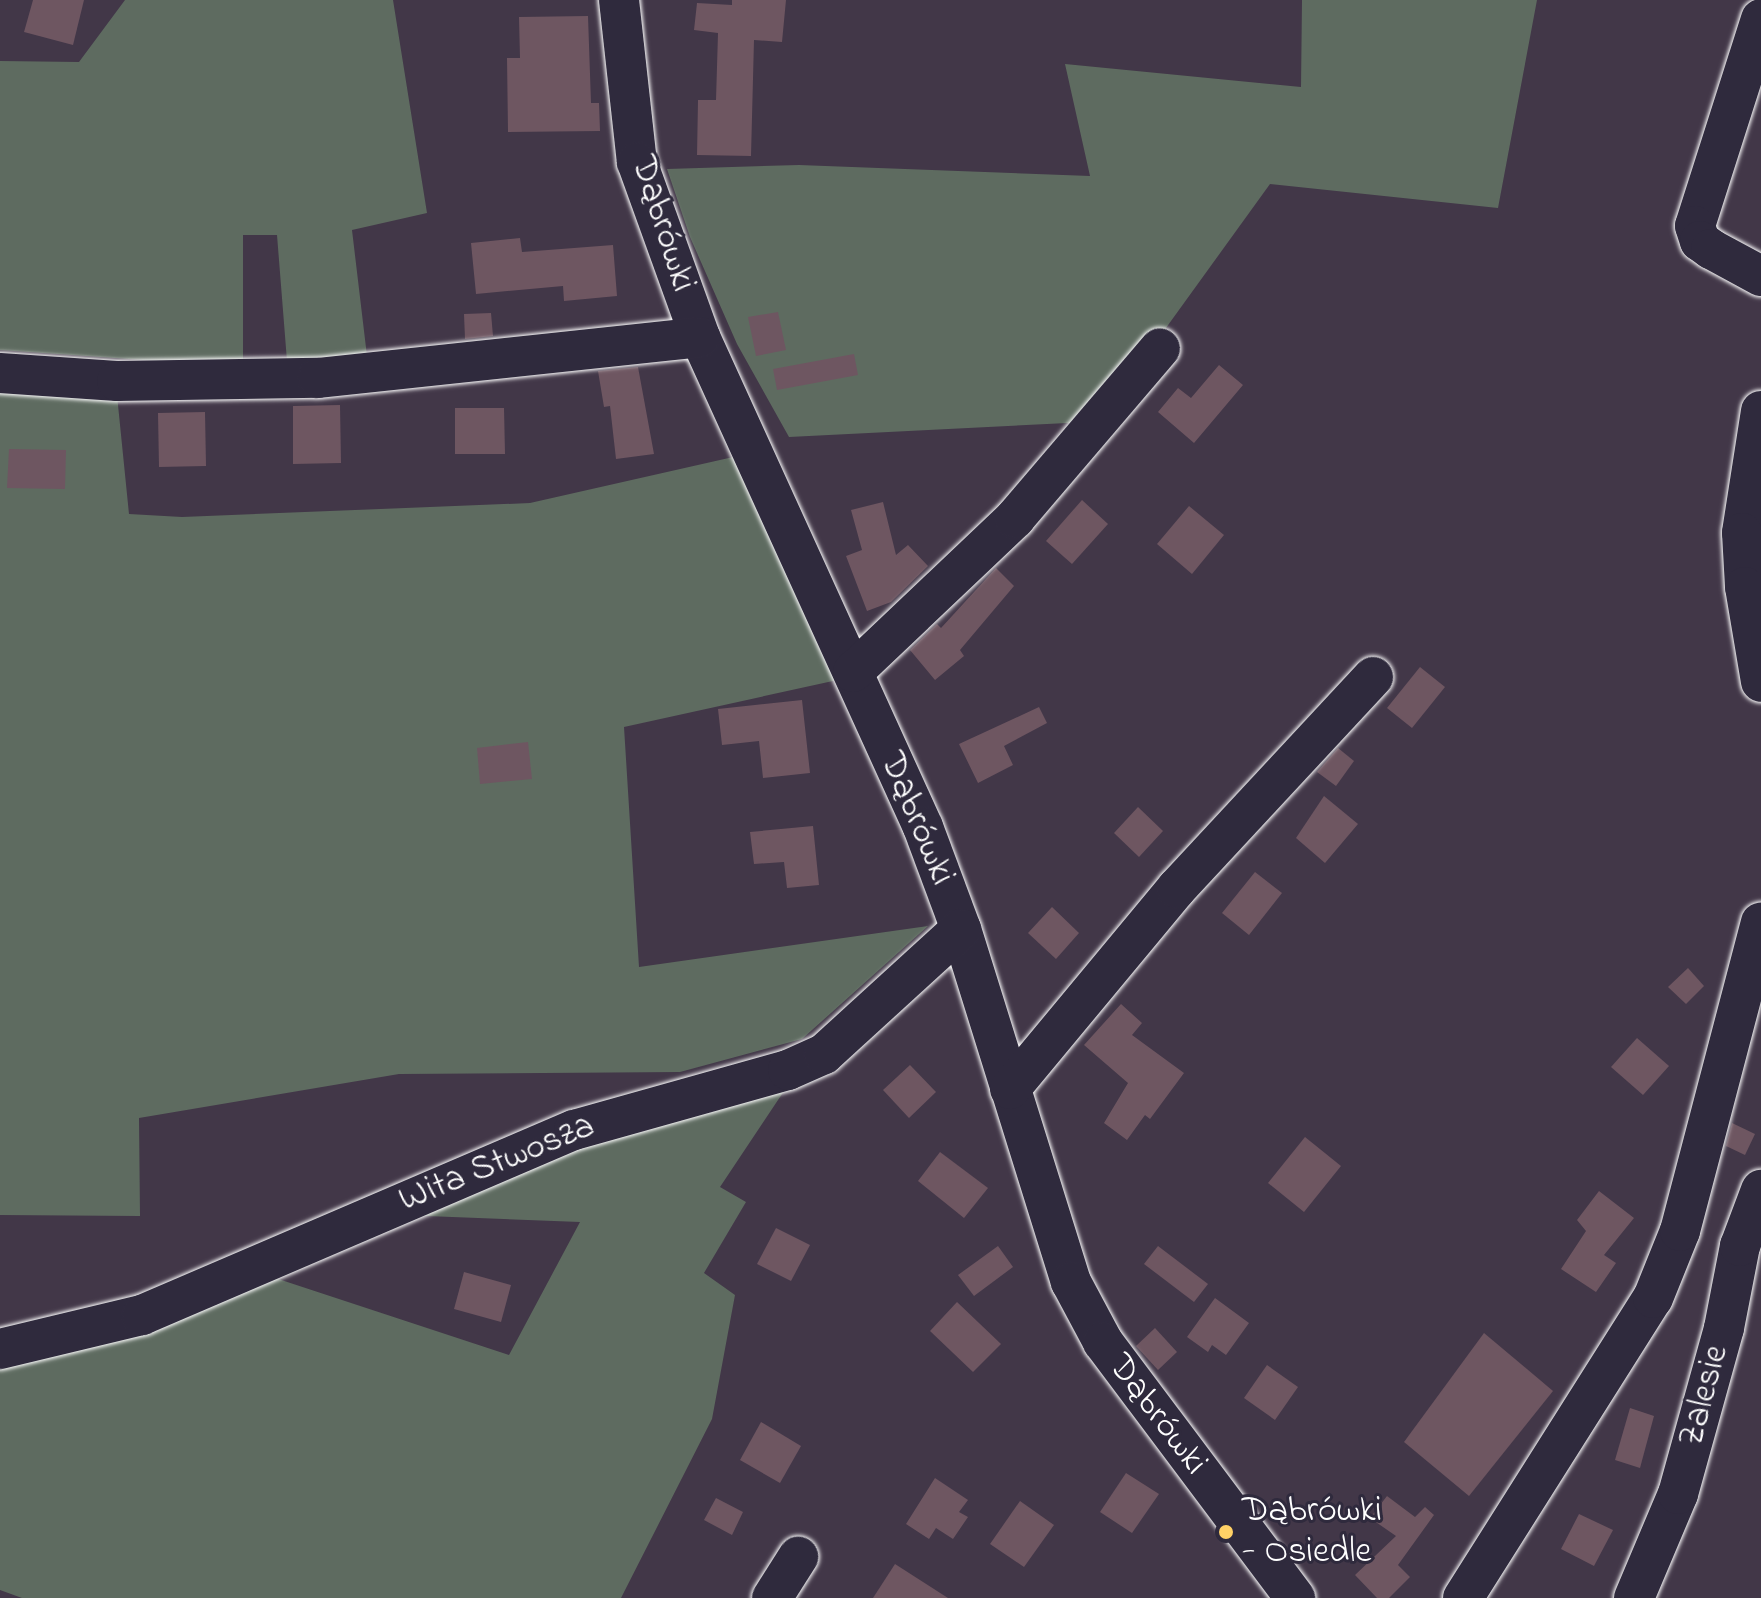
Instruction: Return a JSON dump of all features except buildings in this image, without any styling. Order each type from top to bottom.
[{"type":"street","name":"Dąbrówki","points":[[619,0],[637,162],[700,337],[923,827],[961,929],[1071,1282],[1103,1342],[1295,1598]]},
{"type":"street","points":[[1761,19],[1695,226],[1700,241],[1761,276]]},
{"type":"street","points":[[0,373],[117,381],[318,378],[700,337]]},
{"type":"street","points":[[853,672],[1015,518],[1160,348]]},
{"type":"street","points":[[1761,411],[1750,456],[1742,533],[1761,682]]},
{"type":"street","points":[[1010,1089],[1177,888],[1373,677]]},
{"type":"street","points":[[1463,1598],[1653,1298],[1680,1231],[1761,922]]},
{"type":"street","name":"Wita Stwosza","points":[[0,1349],[142,1315],[574,1130],[788,1070],[824,1054],[961,929]]},
{"type":"street","name":"Zalesie","points":[[1634,1598],[1678,1494],[1740,1246],[1761,1190]]},
{"type":"street","points":[[1680,1231],[1740,1246]]},
{"type":"street","points":[[772,1598],[798,1557]]},
{"type":"green space","points":[[125,0],[393,0],[427,213],[352,230],[367,356],[287,361],[277,235],[243,235],[243,367],[0,350],[0,61],[79,62]]},
{"type":"green space","points":[[1302,0],[1537,0],[1498,208],[1270,184],[1158,339],[1088,422],[789,437],[737,344],[690,237],[667,169],[799,165],[1090,176],[1065,64],[1301,87]]},
{"type":"green space","points":[[0,391],[117,395],[129,514],[182,517],[530,503],[742,455],[842,679],[624,727],[639,967],[928,926],[802,1039],[680,1072],[399,1074],[139,1118],[140,1216],[0,1215]]},
{"type":"green space","points":[[792,1079],[720,1187],[746,1202],[704,1273],[735,1295],[712,1419],[621,1598],[22,1598],[0,1590],[0,1364],[260,1273],[509,1355],[580,1222],[401,1215],[538,1153]]},
{"type":"place","name":"Dąbrówki - Osiedle","points":[[1226,1532]]}]
